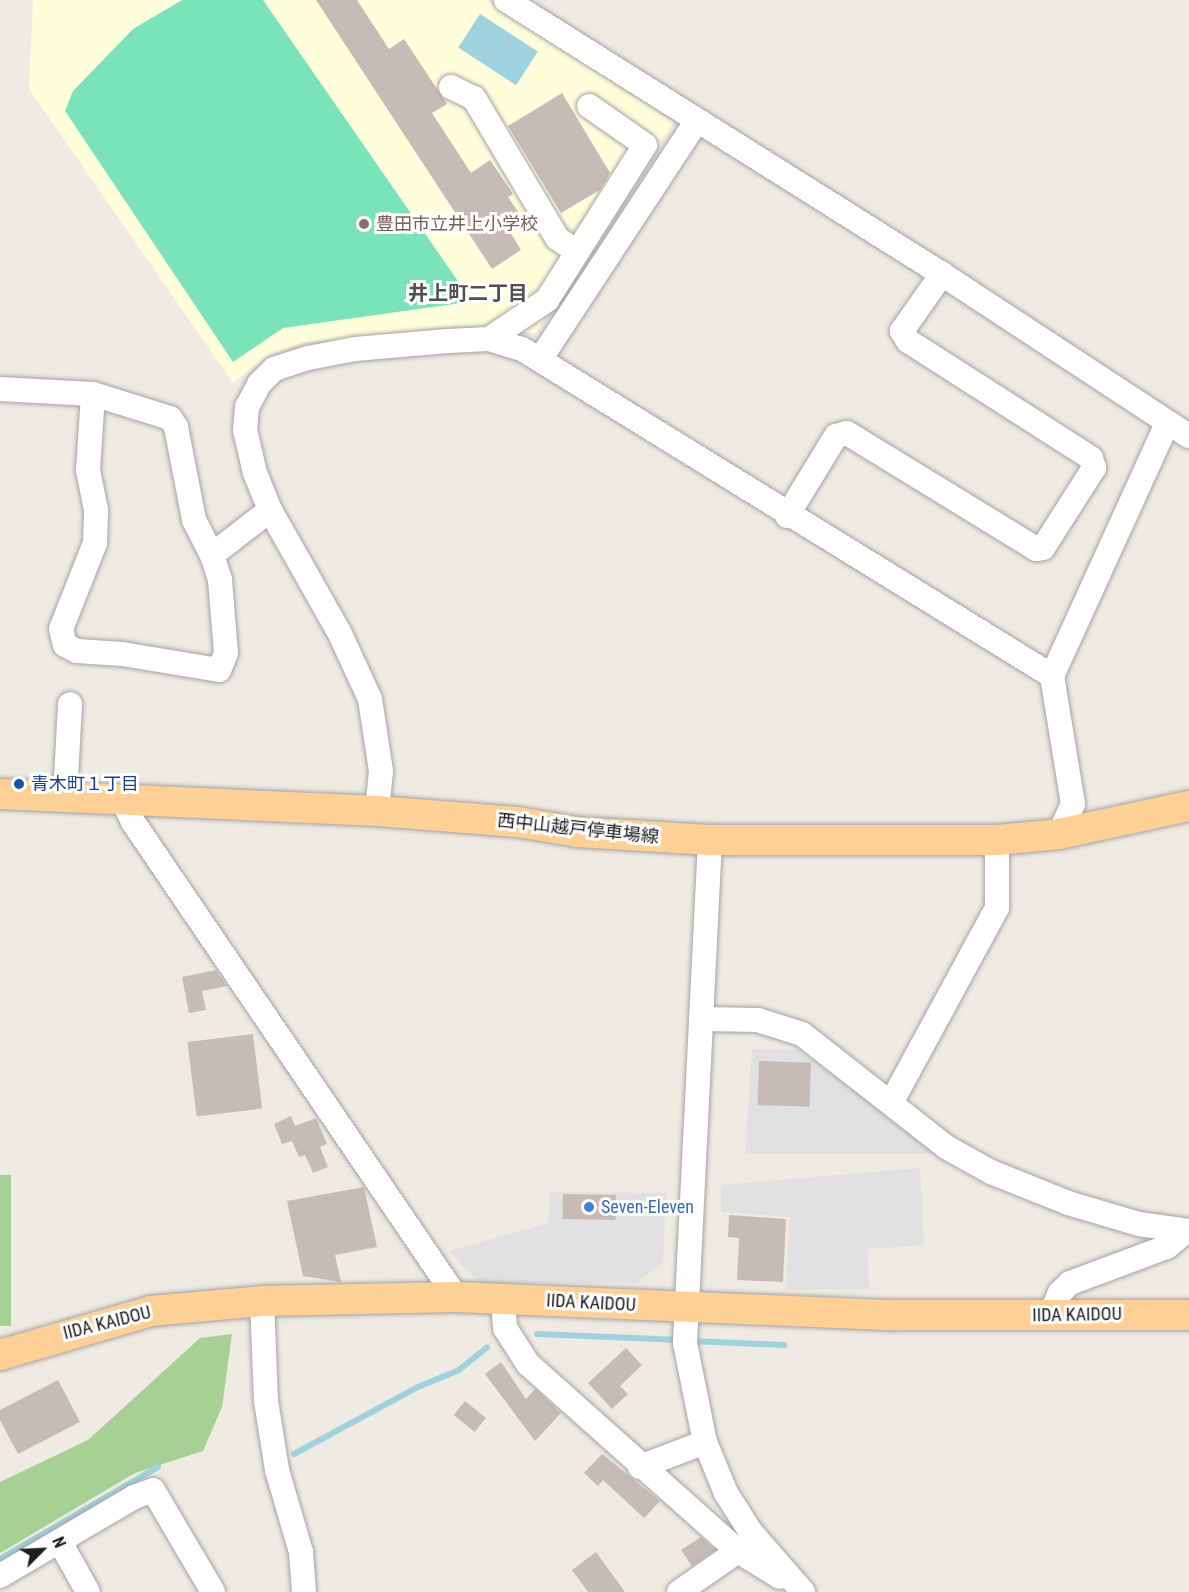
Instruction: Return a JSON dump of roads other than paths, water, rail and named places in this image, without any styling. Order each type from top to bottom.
[{"type":"main road","name":"西中山越戸停車場線","points":[[0,794],[377,811],[518,822],[578,832],[710,840],[997,840],[1059,834],[1189,806]]},
{"type":"main road","name":"IIDA KAIDOU","points":[[0,1355],[151,1311],[262,1301],[456,1297],[685,1308],[1050,1316],[1189,1315]]},
{"type":"street","points":[[506,0],[696,122],[942,274],[1167,424],[1189,436]]},
{"type":"street","points":[[451,87],[474,98],[557,238],[577,252]]},
{"type":"street","points":[[489,339],[547,300],[645,145],[589,106]]},
{"type":"street","points":[[541,358],[696,122]]},
{"type":"street","points":[[787,516],[836,436],[847,433],[1036,549],[1043,548],[1094,468],[1091,458],[908,341],[902,331],[942,274]]},
{"type":"street","points":[[377,811],[381,771],[370,699],[339,632],[270,510],[255,473],[245,430],[247,407],[259,384],[274,369],[356,349],[489,339],[541,358],[787,516],[1052,676]]},
{"type":"street","points":[[0,389],[93,394],[170,418],[176,428],[194,520],[212,555],[220,580],[226,653],[219,670],[122,654],[77,651],[65,645],[61,629],[95,543],[96,510],[88,470],[93,394]]},
{"type":"street","points":[[1059,834],[1072,804],[1052,676],[1167,424]]},
{"type":"street","points":[[212,555],[270,510]]},
{"type":"street","points":[[64,797],[70,704]]},
{"type":"street","points":[[122,799],[140,832],[456,1297]]},
{"type":"street","points":[[710,840],[685,1343],[705,1442],[726,1493],[750,1532],[803,1592]]},
{"type":"street","points":[[891,1103],[997,908],[997,840]]},
{"type":"street","points":[[701,1019],[758,1020],[802,1034],[946,1147],[991,1172],[1068,1203],[1139,1224],[1187,1231]]},
{"type":"street","points":[[1050,1316],[1060,1293],[1070,1282],[1167,1247],[1187,1231]]},
{"type":"street","points":[[503,1299],[505,1328],[528,1364],[640,1467],[738,1551],[803,1592]]},
{"type":"street","points":[[262,1301],[266,1401],[277,1470],[301,1552],[304,1592]]},
{"type":"street","points":[[640,1467],[705,1442]]},
{"type":"street","points":[[0,1576],[134,1497],[153,1491],[213,1592]]},
{"type":"street","points":[[60,1542],[88,1592]]},
{"type":"street","points":[[679,1592],[738,1551]]},
{"type":"water","points":[[480,14],[538,52],[516,85],[458,48]]},
{"type":"waterway","points":[[537,1334],[681,1340]]},
{"type":"waterway","points":[[691,1341],[784,1345]]},
{"type":"waterway","points":[[294,1454],[418,1387],[459,1370],[487,1347]]},
{"type":"waterway","points":[[0,1559],[158,1467]]},
{"type":"place","name":"豊田市立井上小学校","points":[[364,224]]},
{"type":"place","name":"青木町１丁目","points":[[19,784]]},
{"type":"place","name":"Seven-Eleven","points":[[589,1207]]},
{"type":"district","name":"井上町二丁目","points":[[468,293]]}]
